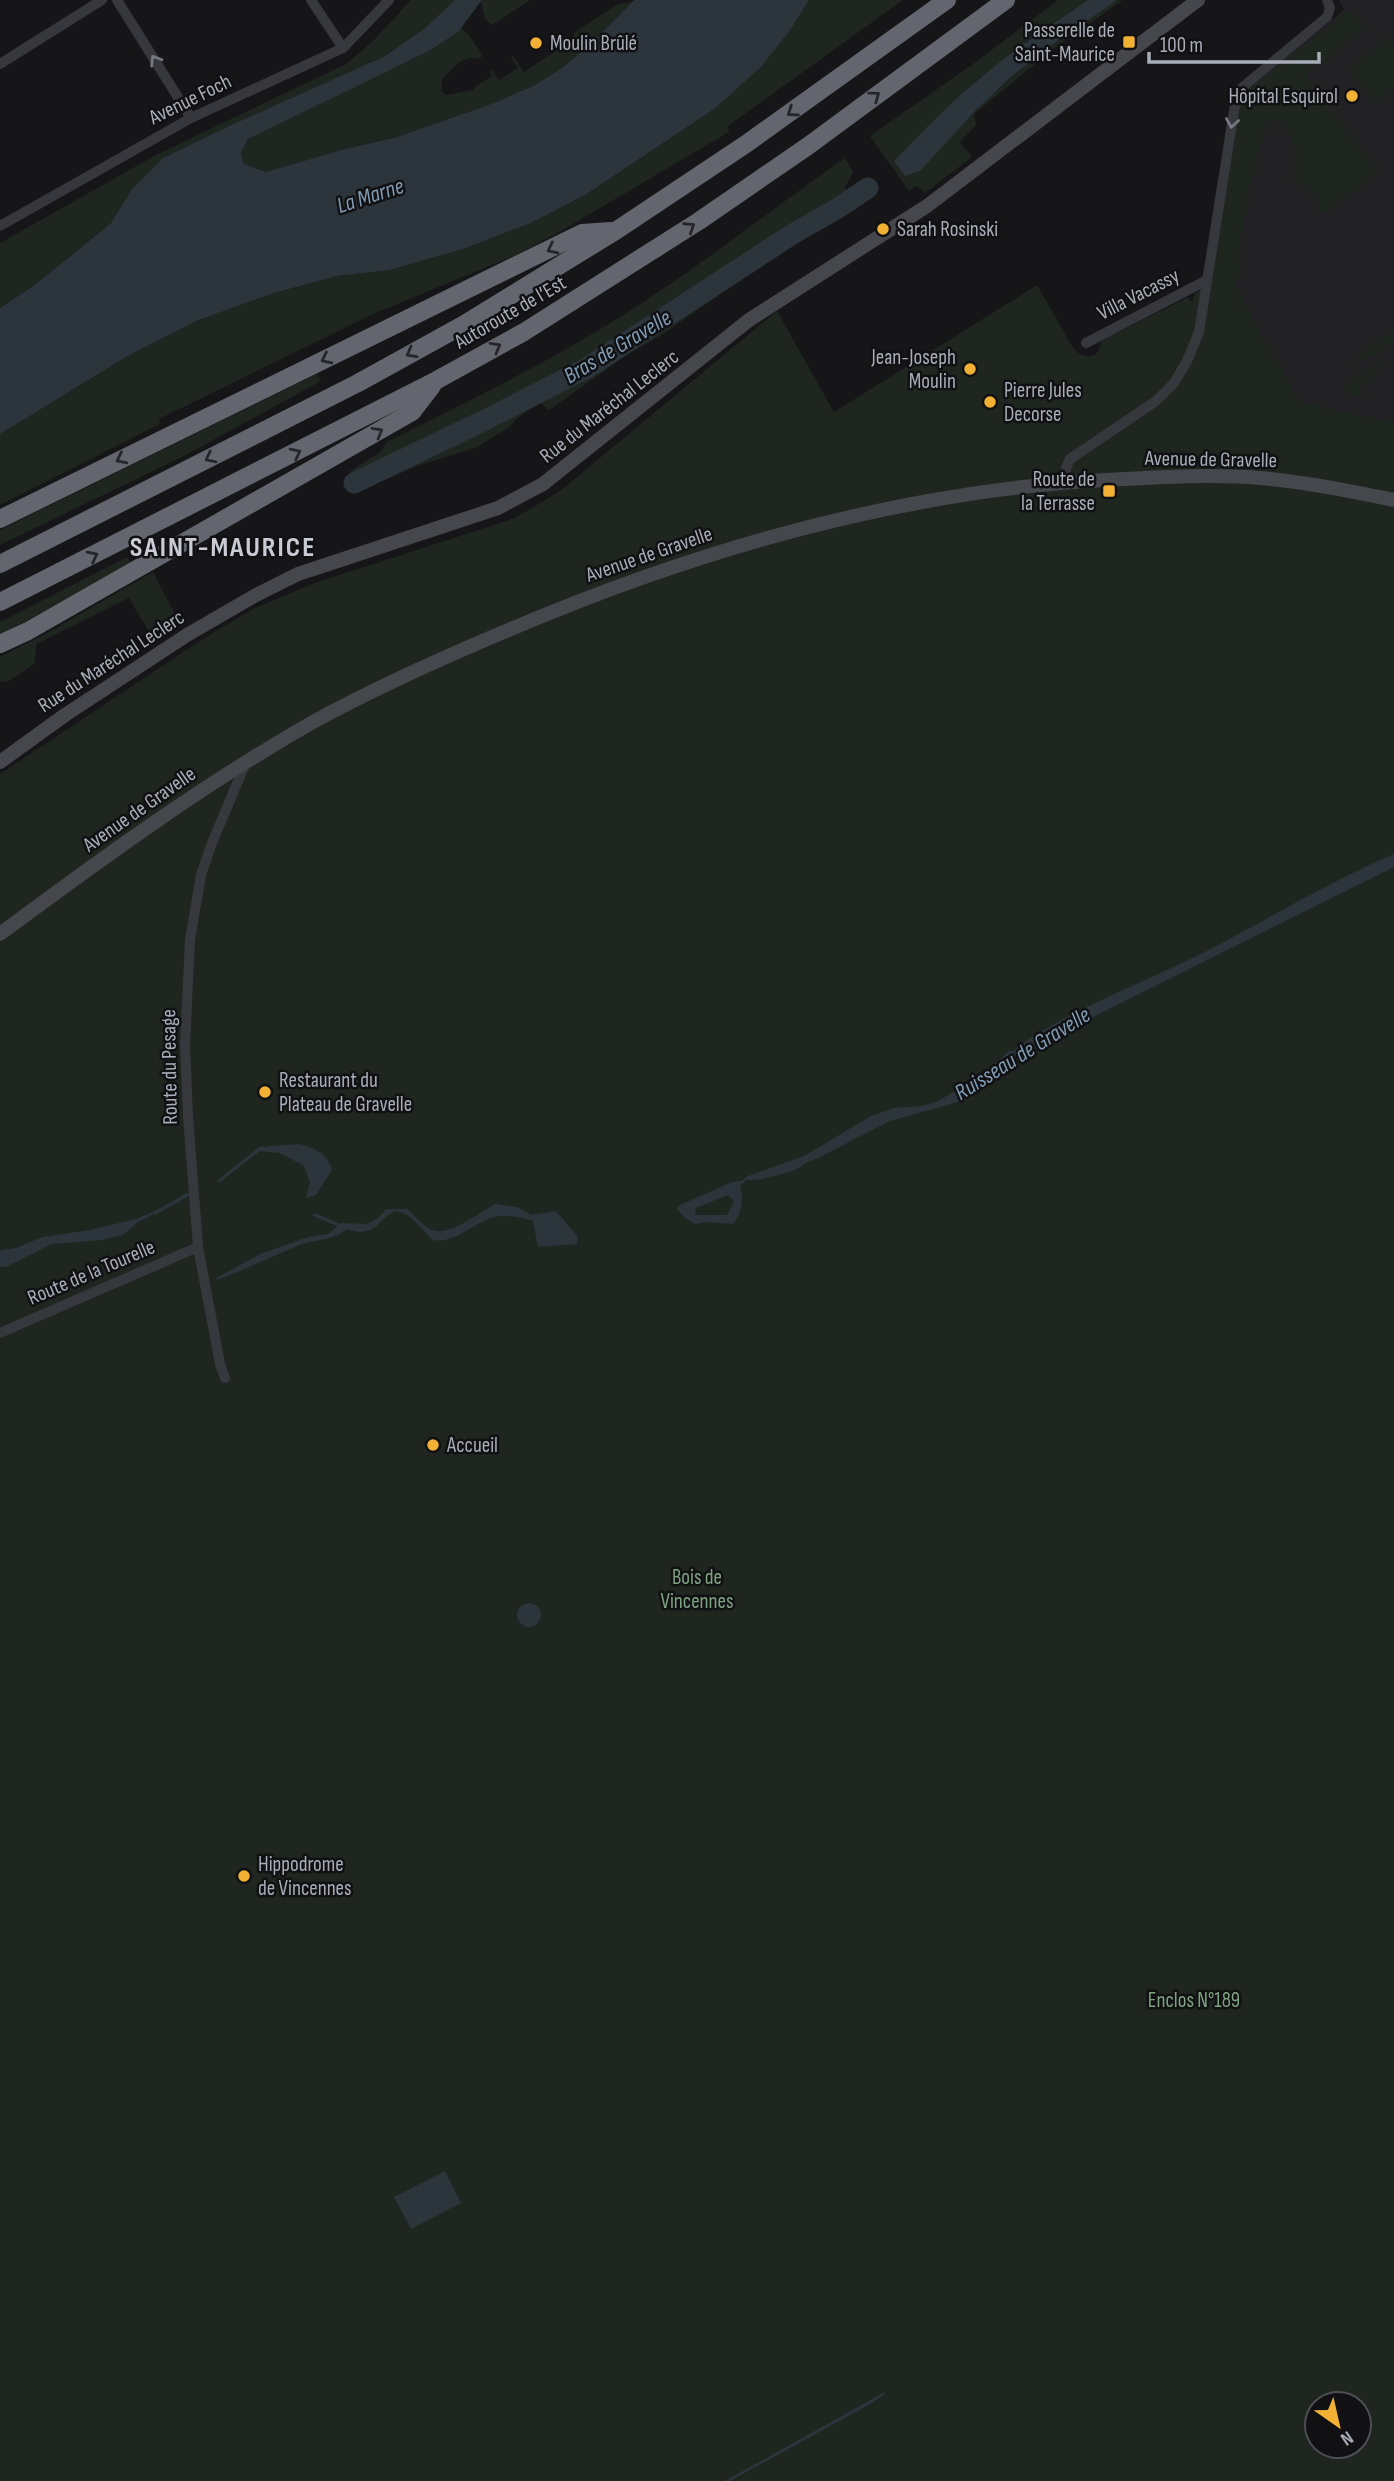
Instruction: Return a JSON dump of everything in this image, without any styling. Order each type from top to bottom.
[{"type":"highway","name":"Autoroute de l’Est","points":[[0,564],[358,383],[463,325],[617,230],[746,144],[947,0]]},
{"type":"highway","name":"Autoroute de l’Est","points":[[0,602],[436,380],[535,325],[699,221],[808,146],[1006,0]]},
{"type":"highway","points":[[0,519],[582,233],[617,230]]},
{"type":"highway","points":[[0,644],[28,631],[412,412],[436,380]]},
{"type":"street","points":[[0,64],[102,0]]},
{"type":"street","points":[[117,0],[191,118]]},
{"type":"street","points":[[311,0],[343,48]]},
{"type":"street","name":"Avenue Foch","points":[[0,226],[191,118],[343,48],[389,0]]},
{"type":"street","name":"Rue du Maréchal Leclerc","points":[[0,762],[65,715],[187,635],[256,594],[298,574],[498,508],[543,484],[749,320],[927,206],[1198,0]]},
{"type":"street","points":[[1066,482],[1066,468],[1070,459],[1148,407],[1181,373],[1199,332],[1239,90],[1327,17],[1330,8],[1327,0]]},
{"type":"street","name":"Villa Vacassy","points":[[1086,342],[1207,280]]},
{"type":"street","name":"Avenue de Gravelle","points":[[0,933],[246,762],[316,721],[440,659],[566,605],[763,538],[840,518],[946,496],[1066,482],[1173,477],[1259,478],[1358,492],[1394,500]]},
{"type":"street","name":"Route du Pesage","points":[[225,1378],[198,1247],[185,1045],[190,940],[201,875],[246,762]]},
{"type":"street","name":"Route de la Tourelle","points":[[0,1332],[198,1247]]},
{"type":"shaded area","points":[[1339,0],[1394,0],[1394,424],[1299,402],[1218,256],[1246,90],[1344,10]]},
{"type":"green space","points":[[411,0],[455,0],[425,28],[385,56],[163,158],[132,189],[111,223],[36,284],[0,308],[0,243],[156,155],[346,64],[372,42]]},
{"type":"green space","points":[[482,0],[530,0],[492,25],[485,19]]},
{"type":"green space","points":[[809,0],[903,0],[728,126],[729,132],[561,231],[516,255],[373,314],[159,419],[160,424],[0,505],[0,434],[4,431],[126,357],[196,321],[274,293],[337,276],[390,270],[463,249],[531,223],[585,195],[717,107],[762,66],[791,29]]},
{"type":"green space","points":[[1058,0],[1088,0],[978,79],[894,161],[921,170],[977,108],[1019,71],[1103,8],[1123,0],[1057,46],[974,114],[976,125],[960,142],[972,157],[925,193],[917,186],[909,191],[870,136]]},
{"type":"green space","points":[[633,1],[595,40],[563,67],[535,85],[494,103],[397,137],[266,172],[244,164],[241,153],[248,139],[365,80],[414,59],[461,28],[483,56],[462,60],[442,79],[442,92],[446,95],[473,90],[492,76],[489,71],[492,70],[499,80],[518,68],[511,57],[513,56],[524,72],[571,41],[575,32],[616,5]]},
{"type":"green space","name":"Bois de Vincennes","points":[[1351,9],[1366,27],[1305,75],[1379,172],[1322,215],[1313,194],[1293,182],[1296,158],[1290,135],[1280,122],[1269,122],[1255,167],[1246,210],[1240,260],[1243,274],[1233,282],[1299,402],[1394,423],[1394,2481],[0,2481],[0,774],[198,642],[253,609],[312,584],[515,518],[560,491],[777,311],[834,412],[1037,285],[1072,346],[1085,356],[1096,354],[1101,341],[1188,297],[1192,302],[1195,293],[1206,287],[1236,98]]},
{"type":"green space","points":[[1389,37],[1394,43],[1394,88],[1374,104],[1348,69]]},
{"type":"green space","points":[[845,158],[853,172],[845,188],[858,208],[786,249],[549,410],[540,403],[508,428],[475,448],[420,465],[358,491],[349,472],[380,452],[387,442],[513,378],[606,326],[689,271]]},
{"type":"green space","points":[[1394,329],[1394,342],[1366,360],[1364,357],[1357,362],[1355,359]]},
{"type":"green space","points":[[1381,362],[1372,382],[1362,382],[1361,398],[1346,394],[1346,383]]},
{"type":"green space","points":[[317,374],[321,381],[184,456],[0,545],[0,530]]},
{"type":"green space","points":[[127,557],[130,562],[118,571],[0,635],[0,622]]},
{"type":"green space","points":[[153,572],[180,624],[153,638],[129,598],[36,644],[35,663],[9,681],[0,682],[0,657],[44,635]]},
{"type":"water","name":"La Marne","points":[[455,0],[482,0],[458,32],[429,51],[248,139],[241,153],[244,164],[266,172],[397,137],[494,103],[535,85],[563,67],[595,40],[634,0],[809,0],[791,29],[762,66],[717,107],[585,195],[531,223],[463,249],[390,270],[337,276],[274,293],[196,321],[126,357],[0,434],[0,308],[36,284],[111,223],[132,189],[163,158],[385,56],[425,28]]},
{"type":"water","points":[[1088,0],[1117,0],[1010,78],[975,111],[921,170],[905,176],[894,161],[946,109],[1005,58]]},
{"type":"water","name":"Ruisseau de Gravelle","points":[[1394,854],[1394,867],[1017,1055],[969,1099],[890,1121],[792,1171],[746,1180],[740,1186],[741,1206],[733,1224],[695,1224],[677,1209],[678,1206],[732,1182],[741,1181],[804,1156],[871,1116],[894,1108],[922,1106],[938,1101],[980,1077],[1009,1051],[1015,1051],[1017,1047],[1062,1020],[1203,953]],"holes":[[[728,1195],[734,1201],[727,1215],[695,1215],[696,1208]]]},
{"type":"water","points":[[300,1144],[324,1156],[332,1170],[316,1195],[306,1198],[310,1182],[303,1165],[279,1153],[260,1151],[219,1183],[218,1180],[259,1147]]},
{"type":"water","points":[[496,1204],[517,1207],[531,1215],[556,1211],[578,1237],[577,1244],[538,1247],[533,1221],[504,1216],[486,1220],[449,1239],[433,1240],[411,1218],[394,1211],[368,1231],[347,1229],[336,1236],[300,1245],[217,1280],[216,1278],[260,1254],[308,1237],[328,1234],[342,1223],[367,1224],[378,1218],[386,1209],[407,1209],[428,1228],[444,1231],[463,1224]]},
{"type":"water","points":[[158,1210],[123,1235],[102,1240],[52,1244],[6,1267],[0,1267],[0,1250],[16,1248],[43,1237],[136,1219]]},
{"type":"water","points":[[529,1603],[540,1610],[541,1615],[534,1626],[529,1627],[518,1620],[517,1615],[524,1604]]},
{"type":"water","points":[[445,2171],[461,2203],[411,2229],[394,2197]]},
{"type":"water","points":[[886,2393],[872,2403],[730,2481],[725,2481]]},
{"type":"waterway","name":"Bras de Gravelle","points":[[354,483],[587,368],[868,188]]},
{"type":"waterway","name":"Ruisseau de Gravelle","points":[[155,1213],[187,1195]]},
{"type":"waterway","name":"Ruisseau de Gravelle","points":[[315,1215],[339,1225]]},
{"type":"place","name":"Passerelle de Saint-Maurice","points":[[1129,42]]},
{"type":"place","name":"Moulin Brûlé","points":[[536,43]]},
{"type":"place","name":"Hôpital Esquirol","points":[[1352,96]]},
{"type":"place","name":"Sarah Rosinski","points":[[883,229]]},
{"type":"place","name":"Jean-Joseph Moulin","points":[[970,369]]},
{"type":"place","name":"Pierre Jules Decorse","points":[[990,402]]},
{"type":"place","name":"Route de la Terrasse","points":[[1109,491]]},
{"type":"place","name":"Restaurant du Plateau de Gravelle","points":[[265,1092]]},
{"type":"place","name":"Accueil","points":[[433,1445]]},
{"type":"place","name":"Hippodrome de Vincennes","points":[[244,1876]]},
{"type":"district","name":"SAINT-MAURICE","points":[[223,546]]},
{"type":"park label","name":"Enclos N°189","points":[[1194,2000]]}]
